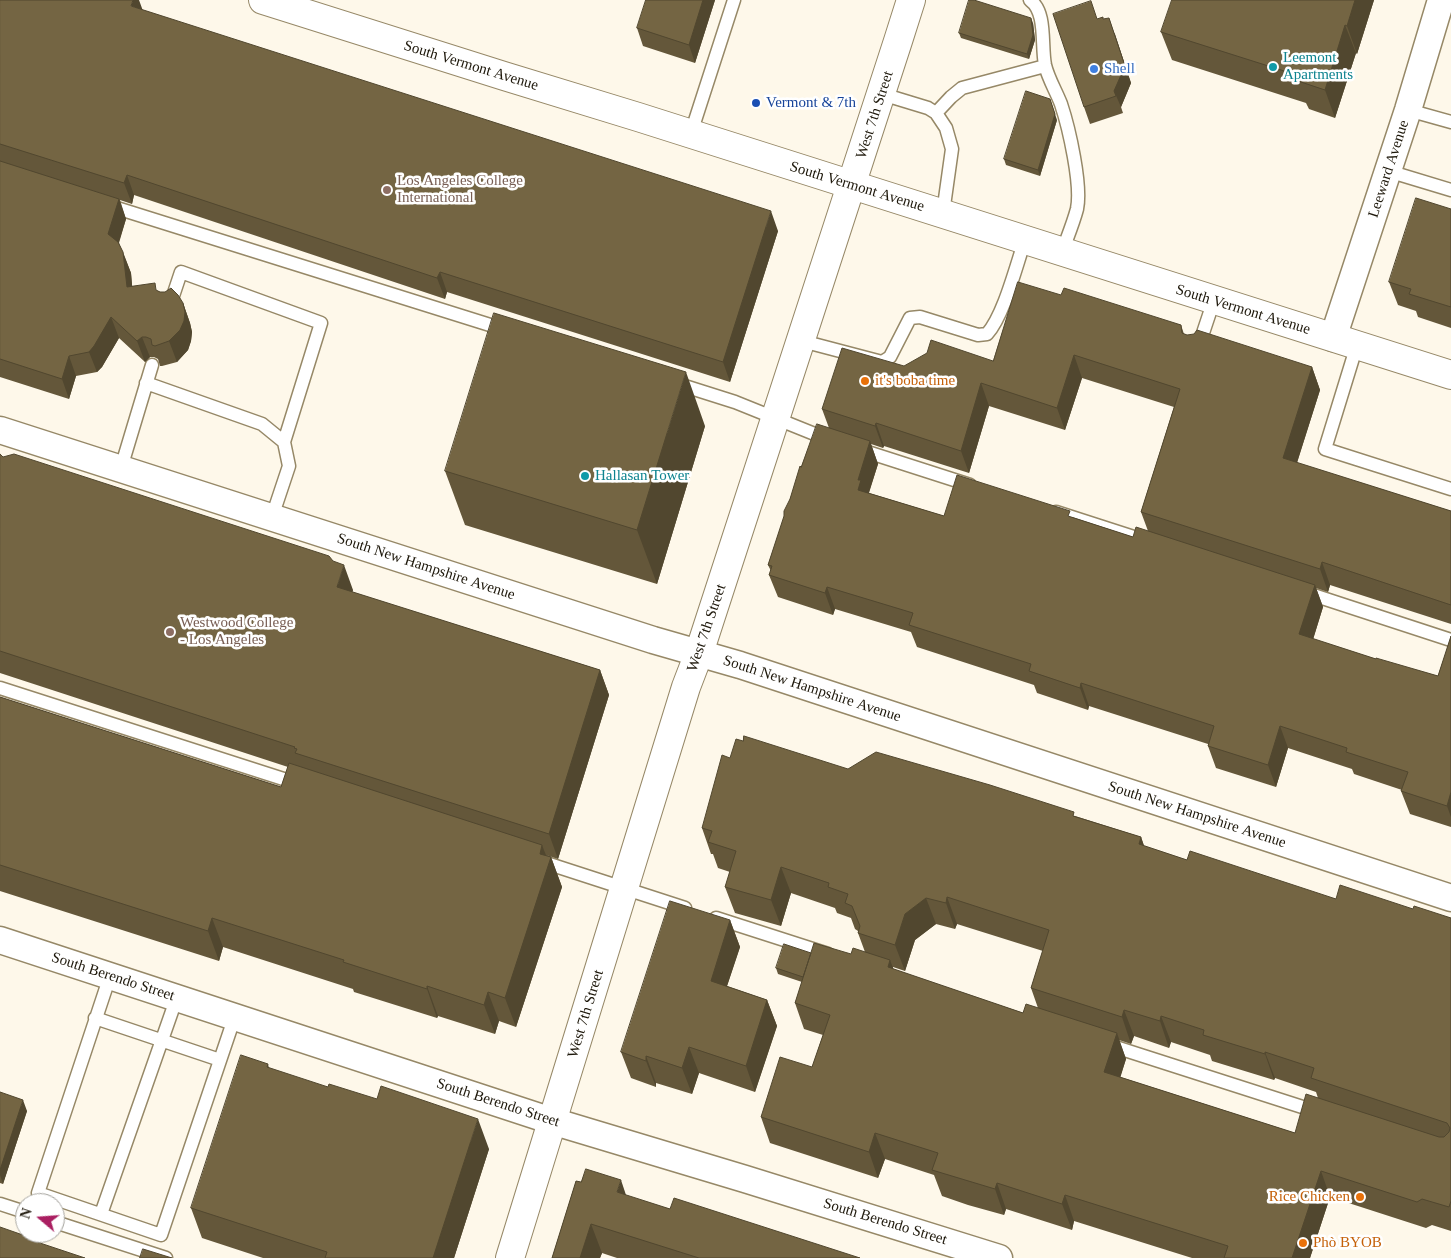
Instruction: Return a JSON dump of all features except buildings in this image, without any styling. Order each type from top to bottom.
[{"type":"street","name":"South Vermont Avenue","points":[[263,0],[691,133],[1451,376]]},
{"type":"street","name":"West 7th Street","points":[[510,1258],[686,687],[700,653],[911,0]]},
{"type":"street","name":"Leeward Avenue","points":[[1345,342],[1388,171],[1441,0]]},
{"type":"street","name":"South New Hampshire Avenue","points":[[0,430],[653,640],[700,653],[1451,898]]},
{"type":"street","name":"South Berendo Street","points":[[0,940],[552,1121],[991,1257]]},
{"type":"lane","points":[[691,133],[734,0]]},
{"type":"lane","points":[[1030,0],[1036,4],[1041,15],[1045,66],[1061,104],[1077,182],[1077,208],[1062,252]]},
{"type":"lane","points":[[936,113],[962,88],[1045,66]]},
{"type":"lane","points":[[882,94],[920,105],[936,113],[946,128],[952,149],[943,213]]},
{"type":"lane","points":[[1408,110],[1451,122]]},
{"type":"lane","points":[[1388,171],[1451,190]]},
{"type":"lane","points":[[94,201],[518,334]]},
{"type":"lane","points":[[802,341],[882,362],[890,357],[910,318],[920,317],[978,335],[987,334],[993,327],[1008,291],[1025,240]]},
{"type":"lane","points":[[170,305],[181,272],[321,323],[284,442],[289,466],[272,517]]},
{"type":"lane","points":[[1197,350],[1214,300]]},
{"type":"lane","points":[[1345,342],[1324,449],[1451,489]]},
{"type":"lane","points":[[121,468],[152,365]]},
{"type":"lane","points":[[660,378],[735,402],[842,444],[978,487]]},
{"type":"lane","points":[[146,383],[262,424],[284,442]]},
{"type":"lane","points":[[1044,508],[1157,544]]},
{"type":"lane","points":[[1290,587],[1451,640]]},
{"type":"lane","points":[[0,688],[310,787]]},
{"type":"lane","points":[[526,857],[843,959]]},
{"type":"lane","points":[[110,976],[38,1193],[161,1235],[235,1016]]},
{"type":"lane","points":[[101,1214],[177,998]]},
{"type":"lane","points":[[95,1018],[220,1060]]},
{"type":"lane","points":[[1090,1038],[1328,1115]]},
{"type":"lane","points":[[0,1204],[15,1209]]},
{"type":"lane","points":[[65,1225],[166,1258]]},
{"type":"place","name":"Leemont Apartments","points":[[1273,67]]},
{"type":"place","name":"Shell","points":[[1094,69]]},
{"type":"place","name":"Vermont & 7th","points":[[756,103]]},
{"type":"place","name":"Los Angeles College International","points":[[387,190]]},
{"type":"place","name":"it's boba time","points":[[865,381]]},
{"type":"place","name":"Hallasan Tower","points":[[585,476]]},
{"type":"place","name":"Westwood College - Los Angeles","points":[[170,632]]},
{"type":"place","name":"Rice Chicken","points":[[1360,1197]]},
{"type":"place","name":"Phò BYOB","points":[[1303,1243]]}]
